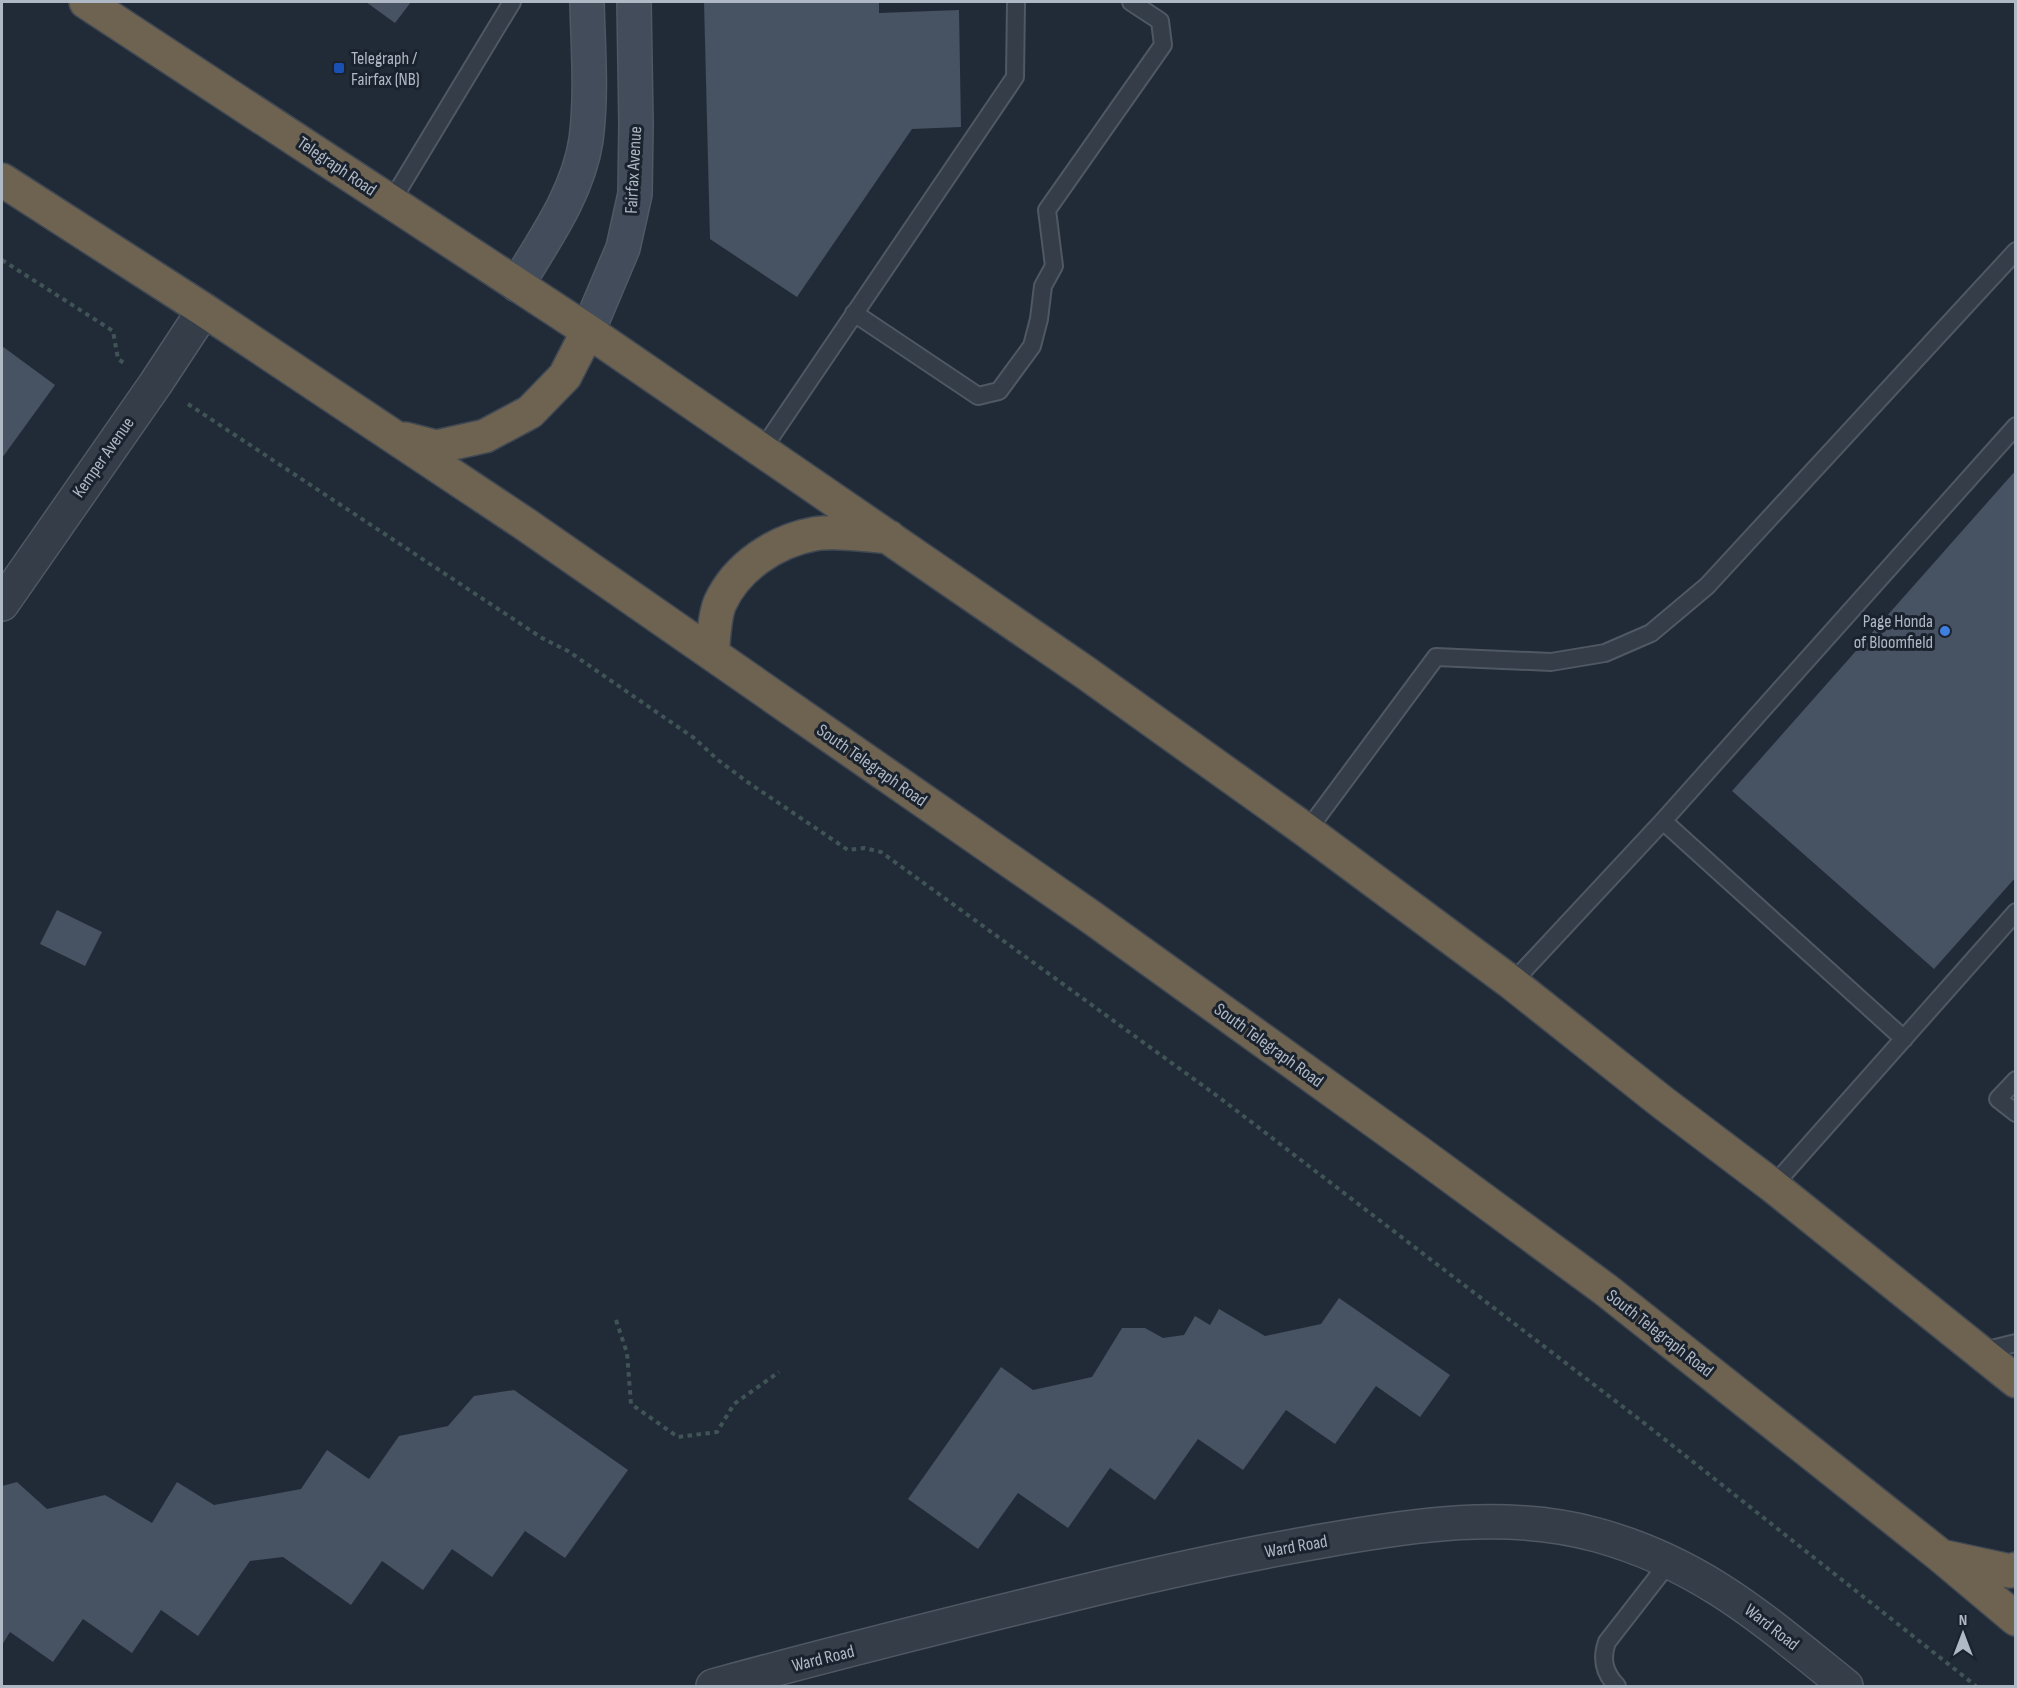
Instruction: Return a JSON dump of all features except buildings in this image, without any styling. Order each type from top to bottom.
[{"type":"highway","name":"Telegraph Road","points":[[86,2],[588,331]]},
{"type":"highway","points":[[2,180],[397,438],[436,447],[485,436],[530,412],[565,376],[588,331],[891,537],[1307,831],[1512,983],[1662,1102],[1773,1186],[2016,1381]]},
{"type":"highway","name":"South Telegraph Road","points":[[397,438],[712,653],[1091,917],[1437,1166],[1606,1290],[1941,1556],[2016,1619]]},
{"type":"highway","points":[[712,653],[719,605],[729,588],[752,561],[782,543],[816,534],[891,537]]},
{"type":"highway","points":[[1941,1556],[2010,1571],[2016,1569]]},
{"type":"street","points":[[517,285],[567,199],[586,141],[589,101],[587,2]]},
{"type":"street","name":"Fairfax Avenue","points":[[588,331],[623,248],[633,203],[636,158],[634,2]]},
{"type":"street","name":"Kemper Avenue","points":[[3,597],[156,383],[204,310]]},
{"type":"street","name":"Ward Road","points":[[713,1686],[1033,1604],[1270,1550],[1420,1525],[1505,1522],[1550,1526],[1594,1534],[1670,1561],[1751,1609],[1846,1686]]},
{"type":"lane","points":[[391,202],[512,2]]},
{"type":"lane","points":[[762,450],[1015,78],[1016,2]]},
{"type":"lane","points":[[854,313],[978,396],[999,391],[1032,346],[1039,320],[1043,286],[1054,266],[1047,210],[1163,45],[1160,21],[1131,2]]},
{"type":"lane","points":[[1307,831],[1436,657],[1551,662],[1605,653],[1651,633],[1707,586],[2016,251]]},
{"type":"lane","points":[[1512,983],[1662,821],[2016,426]]},
{"type":"lane","points":[[1662,821],[1904,1039]]},
{"type":"lane","points":[[1773,1186],[2016,912]]},
{"type":"lane","points":[[2016,1080],[1998,1098],[2016,1113]]},
{"type":"lane","points":[[1978,1352],[2016,1343]]},
{"type":"lane","points":[[1617,1686],[1610,1679],[1604,1663],[1603,1655],[1607,1642],[1670,1561]]},
{"type":"path","points":[[2,260],[113,331],[118,359],[127,364]]},
{"type":"path","points":[[185,402],[542,638],[568,651],[694,738],[718,760],[848,850],[864,848],[881,852],[1220,1098],[1644,1423],[1976,1686]]},
{"type":"path","points":[[616,1320],[627,1353],[631,1404],[678,1437],[717,1432],[734,1404],[779,1372]]},
{"type":"place","name":"Telegraph / Fairfax (NB)","points":[[339,68]]},
{"type":"place","name":"Page Honda of Bloomfield","points":[[1945,631]]}]
